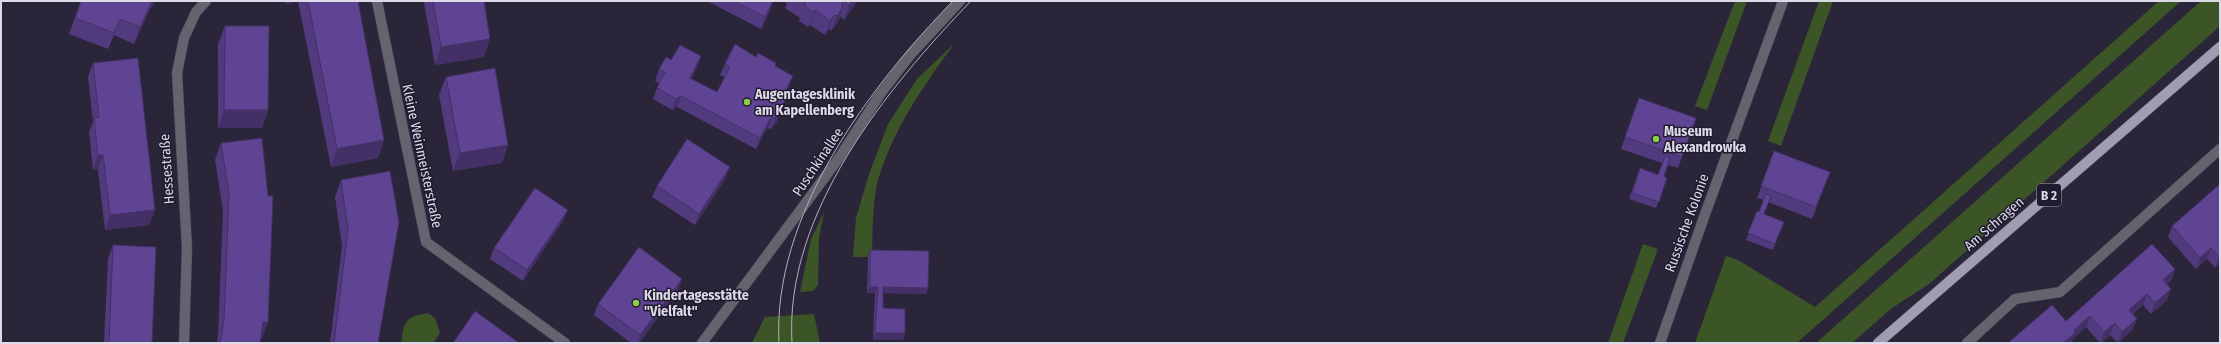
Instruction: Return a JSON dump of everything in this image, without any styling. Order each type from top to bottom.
[{"type":"main road","name":"Am Schragen","points":[[1878,343],[2220,47]]},
{"type":"street","name":"Hessestraße","points":[[184,343],[187,248],[177,73],[184,38],[196,12],[206,1]]},
{"type":"street","name":"Kleine Weinmeisterstraße","points":[[376,1],[426,242],[565,343]]},
{"type":"street","name":"Puschkinallee","points":[[702,343],[839,158],[881,93],[911,54],[960,1]]},
{"type":"street","name":"Russische Kolonie","points":[[1660,343],[1704,217],[1783,1]]},
{"type":"street","points":[[1967,343],[2015,298],[2060,292],[2220,149]]},
{"type":"green space","points":[[1735,1],[1747,1],[1707,110],[1695,106]]},
{"type":"green space","points":[[1819,1],[1833,1],[1781,146],[1768,141]]},
{"type":"green space","points":[[2159,1],[2181,1],[1797,343],[1695,343],[1726,256],[1738,260],[1815,307]]},
{"type":"green space","points":[[2201,1],[2220,1],[2220,26],[1929,284],[1892,308],[1852,343],[1816,343]]},
{"type":"green space","points":[[954,44],[921,91],[901,124],[885,159],[875,196],[872,257],[853,257],[856,218],[869,174],[888,124],[917,79]]},
{"type":"green space","points":[[824,212],[819,238],[818,285],[813,291],[800,292],[811,239]]},
{"type":"green space","points":[[1643,244],[1658,249],[1623,343],[1608,343]]},
{"type":"green space","points":[[428,313],[435,318],[440,333],[433,343],[401,343],[403,330],[407,321],[414,316]]},
{"type":"green space","points":[[814,314],[820,343],[752,343],[765,317]]},
{"type":"building","points":[[81,1],[152,1],[140,27],[120,19],[114,33],[75,18]]},
{"type":"building","points":[[308,1],[358,1],[384,140],[337,149]]},
{"type":"building","points":[[433,1],[484,1],[490,39],[441,47]]},
{"type":"building","points":[[733,1],[773,1],[765,17]]},
{"type":"building","points":[[801,1],[844,1],[841,5],[843,7],[837,16],[834,15],[830,21],[815,10],[814,13],[804,6],[806,4]]},
{"type":"building","points":[[844,1],[852,1],[849,5]]},
{"type":"building","points":[[225,26],[269,26],[268,110],[224,110]]},
{"type":"building","name":"Augentagesklinik am Kapellenberg","points":[[735,44],[756,57],[758,53],[776,63],[775,66],[793,76],[783,95],[782,98],[785,100],[781,110],[775,118],[773,117],[770,119],[760,138],[681,96],[676,99],[657,88],[665,72],[659,69],[666,57],[671,60],[680,45],[701,56],[690,78],[717,92],[730,67],[725,64]]},
{"type":"building","points":[[138,58],[155,210],[110,215],[103,155],[98,155],[94,118],[99,117],[93,63]]},
{"type":"building","points":[[495,68],[508,145],[460,153],[446,77]]},
{"type":"building","name":"Museum Alexandrowka","points":[[1639,98],[1696,118],[1682,157],[1625,137]]},
{"type":"building","points":[[262,138],[268,196],[273,196],[268,322],[263,322],[260,343],[220,343],[224,320],[229,194],[221,143]]},
{"type":"building","points":[[687,139],[730,167],[699,214],[657,186]]},
{"type":"building","points":[[1774,151],[1830,172],[1816,207],[1761,186]]},
{"type":"building","points":[[1665,156],[1670,158],[1664,176],[1667,178],[1659,202],[1632,193],[1640,168],[1658,175]]},
{"type":"building","points":[[390,171],[399,222],[378,343],[334,343],[348,230],[341,180]]},
{"type":"building","points":[[2220,184],[2220,256],[2219,257],[2211,248],[2200,258],[2172,226]]},
{"type":"building","points":[[535,188],[568,210],[527,270],[494,248]]},
{"type":"building","points":[[1766,194],[1771,196],[1764,214],[1784,222],[1775,244],[1748,233]]},
{"type":"building","points":[[2152,244],[2175,269],[2163,280],[2171,289],[2155,303],[2147,294],[2129,310],[2137,319],[2122,332],[2115,323],[2104,332],[2090,316],[2074,330],[2076,332],[2063,343],[2008,343],[2052,305],[2066,321]]},
{"type":"building","points":[[113,245],[156,247],[152,343],[109,343]]},
{"type":"building","name":"Kindertagesstätte \"Vielfalt\"","points":[[639,247],[682,279],[640,335],[598,304]]},
{"type":"building","points":[[870,250],[929,251],[928,288],[883,287],[883,308],[905,309],[905,333],[875,333],[878,287],[870,287]]},
{"type":"building","points":[[475,311],[519,343],[453,343]]},
{"type":"tram line","points":[[779,343],[781,295],[791,248],[809,202],[832,157],[859,114],[889,73],[921,35],[953,1]]},
{"type":"tram line","points":[[792,343],[794,295],[805,248],[823,201],[847,157],[875,114],[906,73],[971,1]]},
{"type":"place","name":"Augentagesklinik am Kapellenberg","points":[[747,102]]},
{"type":"place","name":"Museum Alexandrowka","points":[[1656,139]]},
{"type":"place","name":"Kindertagesstätte \"Vielfalt\"","points":[[636,303]]}]
